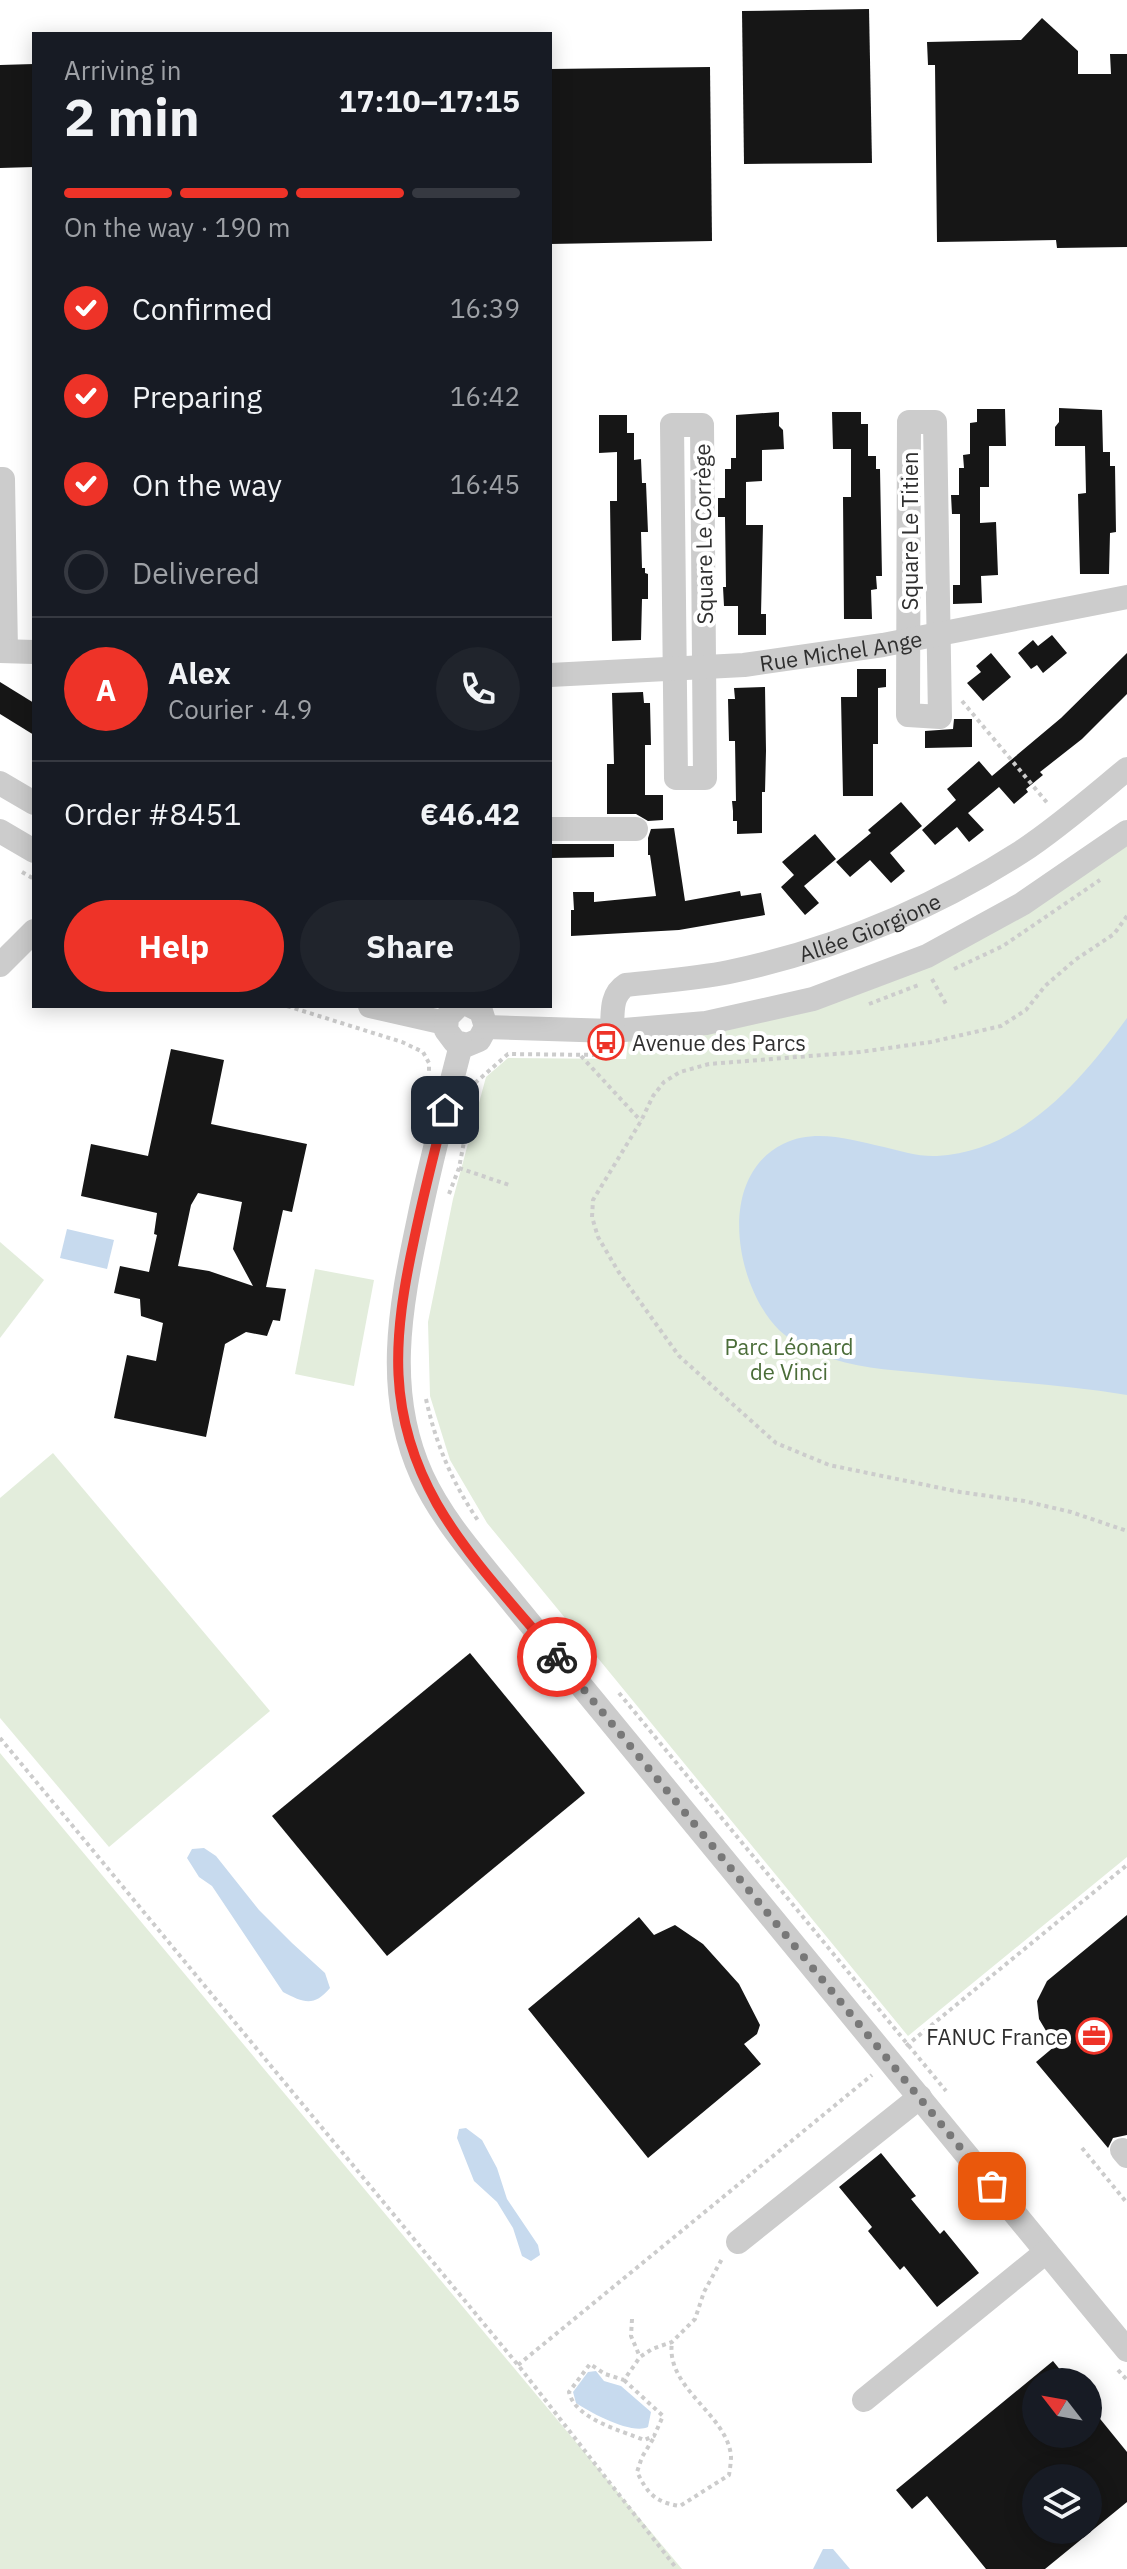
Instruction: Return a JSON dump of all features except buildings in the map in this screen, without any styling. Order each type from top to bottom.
[{"type":"street","name":"Square Le Titien","points":[[909,422],[935,422],[939,634],[940,717],[908,715],[909,422]]},
{"type":"street","name":"Square Le Corrège","points":[[672,425],[702,425],[705,778],[676,778],[675,669],[672,425]]},
{"type":"street","points":[[0,479],[3,479],[3,651],[32,652]]},
{"type":"street","name":"Rue Michel Ange","points":[[552,675],[744,665],[908,640],[1127,597]]},
{"type":"street","name":"Allée Giorgione","points":[[612,1031],[614,998],[618,990],[626,985],[728,972],[840,942],[940,899],[1022,851],[1064,822],[1127,769]]},
{"type":"street","points":[[0,783],[32,802]]},
{"type":"street","points":[[1101,847],[1127,821]]},
{"type":"street","points":[[552,829],[636,829]]},
{"type":"street","points":[[0,831],[32,850]]},
{"type":"street","points":[[486,1027],[612,1031],[706,1023],[813,999],[927,956],[1022,904],[1127,832]]},
{"type":"street","points":[[0,965],[32,933]]},
{"type":"street","points":[[390,1008],[452,1014],[450,1038],[461,1045],[474,1044],[486,1027],[481,1011],[475,1008]]},
{"type":"street","points":[[461,1045],[425,1187],[399,1320],[397,1365],[400,1401],[408,1439],[421,1474],[464,1543],[899,2052],[920,2097],[1127,2350]]},
{"type":"street","points":[[738,2242],[920,2097]]},
{"type":"street","points":[[864,2400],[1046,2252]]},
{"type":"path","points":[[940,675],[1064,822]]},
{"type":"path","points":[[1127,916],[1114,934],[1075,960],[1045,986],[1026,1010],[1001,1026],[931,1042],[860,1052],[709,1064],[680,1072],[664,1082],[653,1096],[593,1200],[592,1217],[598,1237],[644,1310],[679,1356],[763,1434],[786,1448],[829,1465],[960,1492],[1024,1501],[1071,1512],[1127,1531]]},
{"type":"path","points":[[932,979],[946,1004]]},
{"type":"path","points":[[293,1008],[402,1042],[423,1052],[429,1063],[430,1075],[452,1082]]},
{"type":"path","points":[[581,1056],[641,1121]]},
{"type":"path","points":[[448,1195],[459,1168],[472,1098]]},
{"type":"path","points":[[459,1168],[512,1186]]},
{"type":"path","points":[[425,1395],[444,1462],[487,1534]]},
{"type":"path","points":[[618,1693],[899,2052],[948,2093]]},
{"type":"path","points":[[0,1738],[518,2365],[677,2569]]},
{"type":"path","points":[[518,2365],[1127,1865]]},
{"type":"path","points":[[1082,2148],[1127,2203]]},
{"type":"path","points":[[624,2380],[640,2357],[672,2342],[695,2319],[704,2292],[726,2251],[738,2242]]},
{"type":"path","points":[[632,2319],[631,2336],[640,2357]]},
{"type":"path","points":[[654,2436],[644,2440],[586,2414],[571,2402],[569,2392],[590,2364],[605,2374],[624,2380],[663,2416],[654,2436],[642,2457],[637,2472],[646,2491],[663,2503],[680,2506],[729,2475],[731,2454],[722,2431],[679,2374],[670,2357],[672,2342]]},
{"type":"green space","name":"Parc Léonard de Vinci","points":[[1127,845],[1127,1857],[908,2036],[487,1523],[450,1460],[430,1396],[428,1322],[453,1199],[486,1077],[508,1058],[626,1059],[628,1041],[854,994]]},
{"type":"green space","points":[[0,1242],[44,1280],[0,1338]]},
{"type":"green space","points":[[315,1269],[374,1280],[354,1386],[295,1374]]},
{"type":"green space","points":[[53,1453],[270,1711],[109,1847],[0,1718],[0,1498]]},
{"type":"green space","points":[[0,1753],[682,2569],[0,2569]]},
{"type":"water","points":[[1127,1018],[1127,1395],[858,1365],[815,1353],[779,1330],[764,1311],[752,1287],[743,1261],[739,1233],[741,1206],[748,1181],[762,1160],[795,1139],[820,1136],[930,1156],[968,1151],[996,1141],[1047,1109],[1090,1065]]},
{"type":"water","points":[[67,1229],[114,1240],[107,1269],[60,1258]]},
{"type":"water","points":[[204,1848],[216,1856],[259,1910],[325,1973],[330,1988],[319,1998],[308,2001],[283,1992],[212,1886],[199,1877],[187,1858],[192,1849]]},
{"type":"water","points":[[466,2128],[482,2140],[497,2168],[507,2199],[538,2245],[540,2255],[531,2261],[522,2256],[513,2228],[497,2202],[474,2181],[457,2138],[459,2129]]},
{"type":"water","points":[[596,2371],[604,2381],[621,2386],[651,2412],[648,2427],[622,2426],[576,2403],[573,2392],[588,2372]]},
{"type":"water","points":[[823,2549],[833,2549],[850,2569],[813,2569]]},
{"type":"way so far","points":[[557,1657],[992,2186]]},
{"type":"place","name":"Avenue des Parcs","points":[[606,1042]]},
{"type":"place","name":"FANUC France","points":[[1094,2036]]},
{"type":"route","points":[[445,1110],[423,1199],[399,1320],[397,1365],[400,1401],[408,1439],[421,1474],[439,1507],[464,1543],[557,1657]]}]
